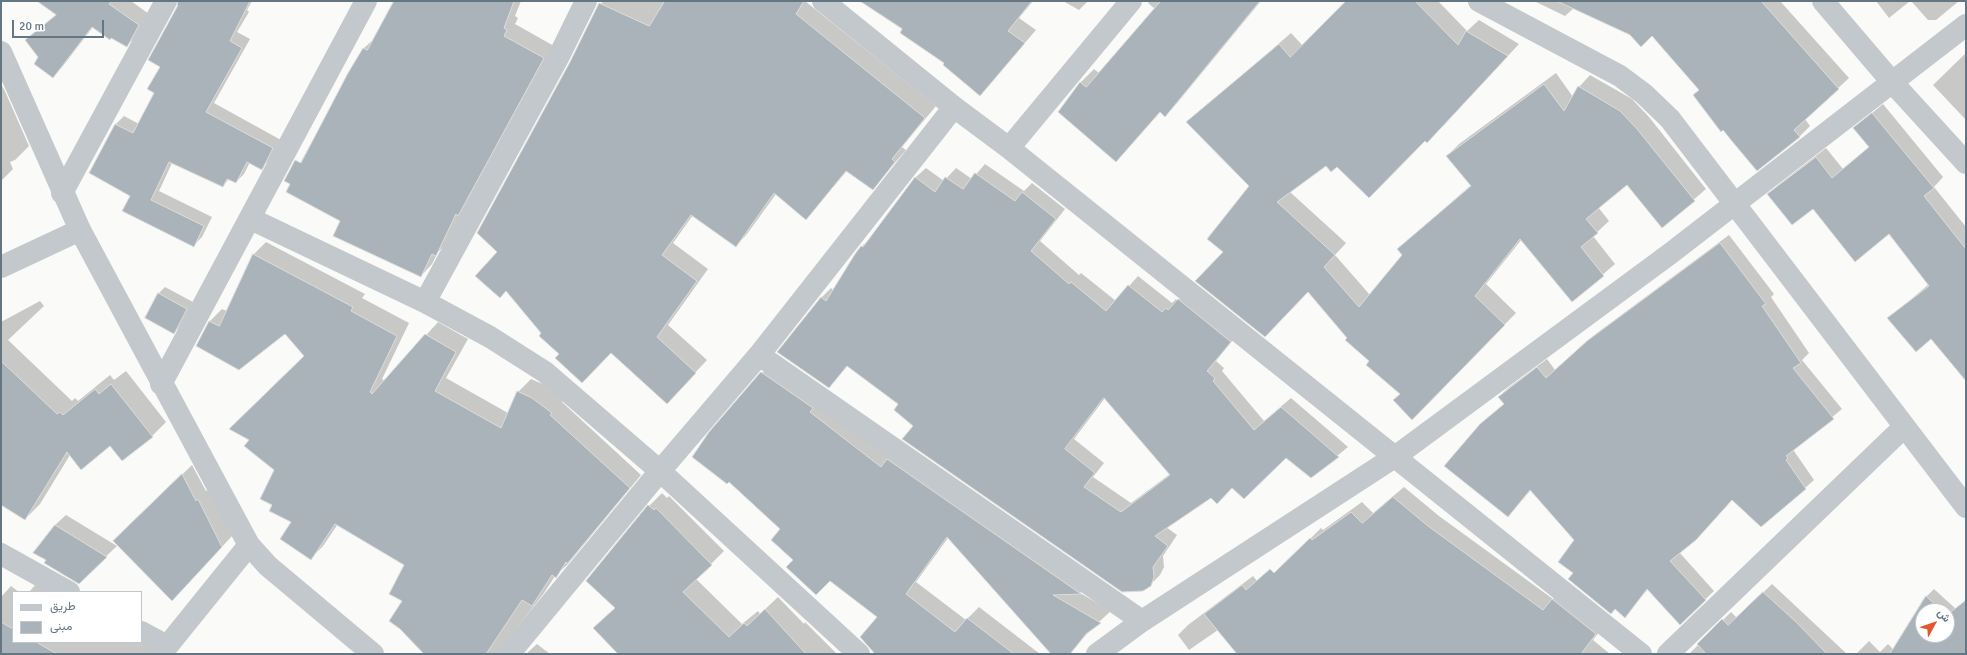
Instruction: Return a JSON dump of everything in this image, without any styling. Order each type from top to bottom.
[{"type":"street","points":[[62,193],[166,1]]},
{"type":"street","points":[[161,384],[251,219],[366,1]]},
{"type":"street","points":[[426,302],[559,56],[586,1]]},
{"type":"street","points":[[823,1],[954,107],[1009,148],[1396,456],[1641,654]]},
{"type":"street","points":[[1009,148],[1131,1]]},
{"type":"street","points":[[1479,1],[1620,76],[1644,94],[1670,119],[1966,507]]},
{"type":"street","points":[[1823,1],[1892,82],[1966,163]]},
{"type":"street","points":[[1097,654],[1142,621],[1396,456],[1671,253],[1966,25]]},
{"type":"street","points":[[1,52],[62,193],[80,230],[161,384],[249,545],[268,566],[373,654]]},
{"type":"street","points":[[509,654],[660,471],[759,355],[954,107]]},
{"type":"street","points":[[251,219],[426,302],[490,337],[545,372],[660,471],[859,654]]},
{"type":"street","points":[[1,267],[80,230]]},
{"type":"street","points":[[759,355],[1142,621]]},
{"type":"street","points":[[1668,654],[1904,427]]},
{"type":"street","points":[[142,633],[164,650],[249,545]]},
{"type":"street","points":[[1,554],[68,591]]},
{"type":"building","points":[[37,1],[112,1],[109,4],[139,25],[127,47],[111,38],[110,40],[92,27],[53,78],[34,64],[38,57],[25,40],[56,15]]},
{"type":"building","points":[[178,1],[250,1],[230,41],[242,48],[206,112],[273,148],[262,170],[247,162],[236,183],[227,179],[223,187],[169,162],[151,200],[204,226],[194,247],[122,211],[130,196],[89,173],[115,124],[133,133],[154,93],[147,89],[160,67],[148,60],[177,7]]},
{"type":"building","points":[[394,1],[514,1],[504,28],[507,30],[504,36],[544,58],[458,216],[456,214],[436,256],[432,254],[421,277],[333,236],[340,221],[286,192],[290,184],[284,181],[295,160],[301,163],[348,73],[363,48],[367,50]]},
{"type":"building","points":[[665,1],[804,1],[796,14],[925,118],[892,159],[895,162],[873,190],[846,171],[806,220],[774,193],[736,247],[691,215],[662,255],[697,281],[657,337],[696,373],[667,404],[611,353],[582,383],[555,358],[559,354],[539,336],[541,333],[506,291],[500,298],[475,276],[497,252],[477,233],[570,62],[599,3],[649,26]]},
{"type":"building","points":[[860,1],[1032,1],[1008,31],[1025,43],[980,96],[943,65],[944,63],[900,33],[902,29]]},
{"type":"building","points":[[1161,1],[1260,1],[1165,117],[1160,112],[1116,162],[1058,112],[1080,82],[1086,87]]},
{"type":"building","points":[[1346,1],[1415,1],[1458,45],[1466,31],[1508,56],[1427,143],[1425,141],[1369,198],[1337,167],[1331,172],[1326,166],[1277,202],[1335,255],[1324,267],[1359,307],[1402,255],[1397,249],[1471,186],[1446,156],[1544,84],[1564,111],[1578,86],[1620,111],[1637,129],[1695,201],[1662,228],[1627,185],[1605,203],[1586,219],[1598,233],[1581,247],[1604,276],[1572,302],[1520,239],[1475,296],[1505,325],[1412,420],[1393,400],[1400,394],[1366,365],[1369,361],[1345,340],[1347,338],[1308,292],[1265,337],[1195,281],[1223,252],[1207,239],[1249,186],[1186,122],[1279,44],[1290,57]]},
{"type":"building","points":[[1557,1],[1761,1],[1839,89],[1794,130],[1800,137],[1757,171],[1723,130],[1721,132],[1693,95],[1699,90],[1652,36],[1641,47],[1630,35]]},
{"type":"building","points":[[1872,113],[1934,188],[1924,196],[1966,249],[1966,381],[1931,339],[1916,352],[1887,318],[1929,286],[1889,234],[1855,262],[1813,209],[1792,225],[1767,194],[1816,157],[1832,178],[1869,147],[1853,128]]},
{"type":"building","points":[[975,173],[1015,201],[1022,192],[1056,219],[1031,251],[1069,284],[1071,282],[1106,311],[1128,285],[1162,312],[1166,308],[1168,310],[1178,299],[1231,342],[1207,371],[1215,378],[1213,381],[1254,430],[1281,407],[1339,457],[1311,478],[1286,458],[1244,499],[1232,488],[1217,504],[1211,498],[1155,536],[1168,546],[1153,567],[1154,577],[1151,586],[1143,591],[1122,592],[902,439],[913,426],[894,410],[898,404],[847,366],[829,388],[777,352],[821,297],[826,301],[855,254],[861,246],[863,247],[915,177],[935,192],[945,177],[963,189]],"holes":[[[1104,398],[1170,475],[1121,512],[1084,487],[1095,473],[1065,449]]]},
{"type":"building","points":[[1720,243],[1766,304],[1762,306],[1801,363],[1793,368],[1834,419],[1786,456],[1788,458],[1786,460],[1806,489],[1761,527],[1732,500],[1696,540],[1670,561],[1706,600],[1680,625],[1647,589],[1625,618],[1615,609],[1611,614],[1568,579],[1573,573],[1558,562],[1574,540],[1530,490],[1508,517],[1444,466],[1480,424],[1504,404],[1498,397],[1537,367],[1546,378],[1587,341]]},
{"type":"building","points":[[253,254],[353,307],[351,311],[397,336],[370,392],[372,394],[425,334],[456,352],[435,391],[501,428],[517,391],[532,398],[552,413],[550,415],[630,488],[567,564],[566,562],[556,578],[552,575],[532,606],[522,600],[486,654],[424,654],[400,629],[389,621],[402,601],[389,594],[404,565],[335,524],[311,560],[280,539],[291,522],[269,511],[272,505],[260,499],[274,470],[244,446],[249,440],[229,429],[304,356],[285,334],[239,370],[196,346],[209,321],[219,326]]},
{"type":"building","points":[[158,293],[187,309],[174,334],[145,318]]},
{"type":"building","points":[[1,361],[57,414],[60,412],[63,415],[95,389],[99,394],[111,384],[153,437],[122,461],[110,446],[81,470],[67,452],[25,520],[1,505]]},
{"type":"building","points":[[761,372],[813,408],[810,412],[881,467],[887,459],[1081,594],[1053,595],[1101,623],[1086,634],[1070,654],[1051,654],[947,537],[906,594],[955,632],[967,618],[1014,654],[875,654],[860,637],[877,617],[830,581],[816,595],[786,567],[793,560],[771,540],[780,529],[729,482],[727,484],[692,457],[709,432]]},
{"type":"building","points":[[182,474],[196,501],[198,499],[222,547],[172,601],[113,541]]},
{"type":"building","points":[[1393,497],[1428,526],[1543,610],[1552,599],[1596,634],[1581,654],[1237,654],[1204,614],[1242,585],[1246,590],[1270,569],[1274,573],[1310,538],[1312,540],[1351,512],[1362,523]]},
{"type":"building","points":[[648,505],[654,510],[656,508],[712,565],[683,592],[729,637],[744,623],[747,626],[765,609],[806,654],[618,654],[593,628],[615,608],[586,581]]},
{"type":"building","points":[[55,525],[107,557],[79,584],[44,563],[46,560],[33,553]]},
{"type":"building","points":[[1763,592],[1796,622],[1827,654],[1706,654],[1697,644],[1722,619],[1728,625]]},
{"type":"building","points":[[1926,596],[1933,603],[1922,603]]},
{"type":"building","points":[[1966,600],[1966,654],[1890,654],[1915,614],[1915,643],[1955,643],[1955,609]]},
{"type":"building","points":[[1,622],[12,628],[12,643],[38,643],[57,654],[1,654]]}]
